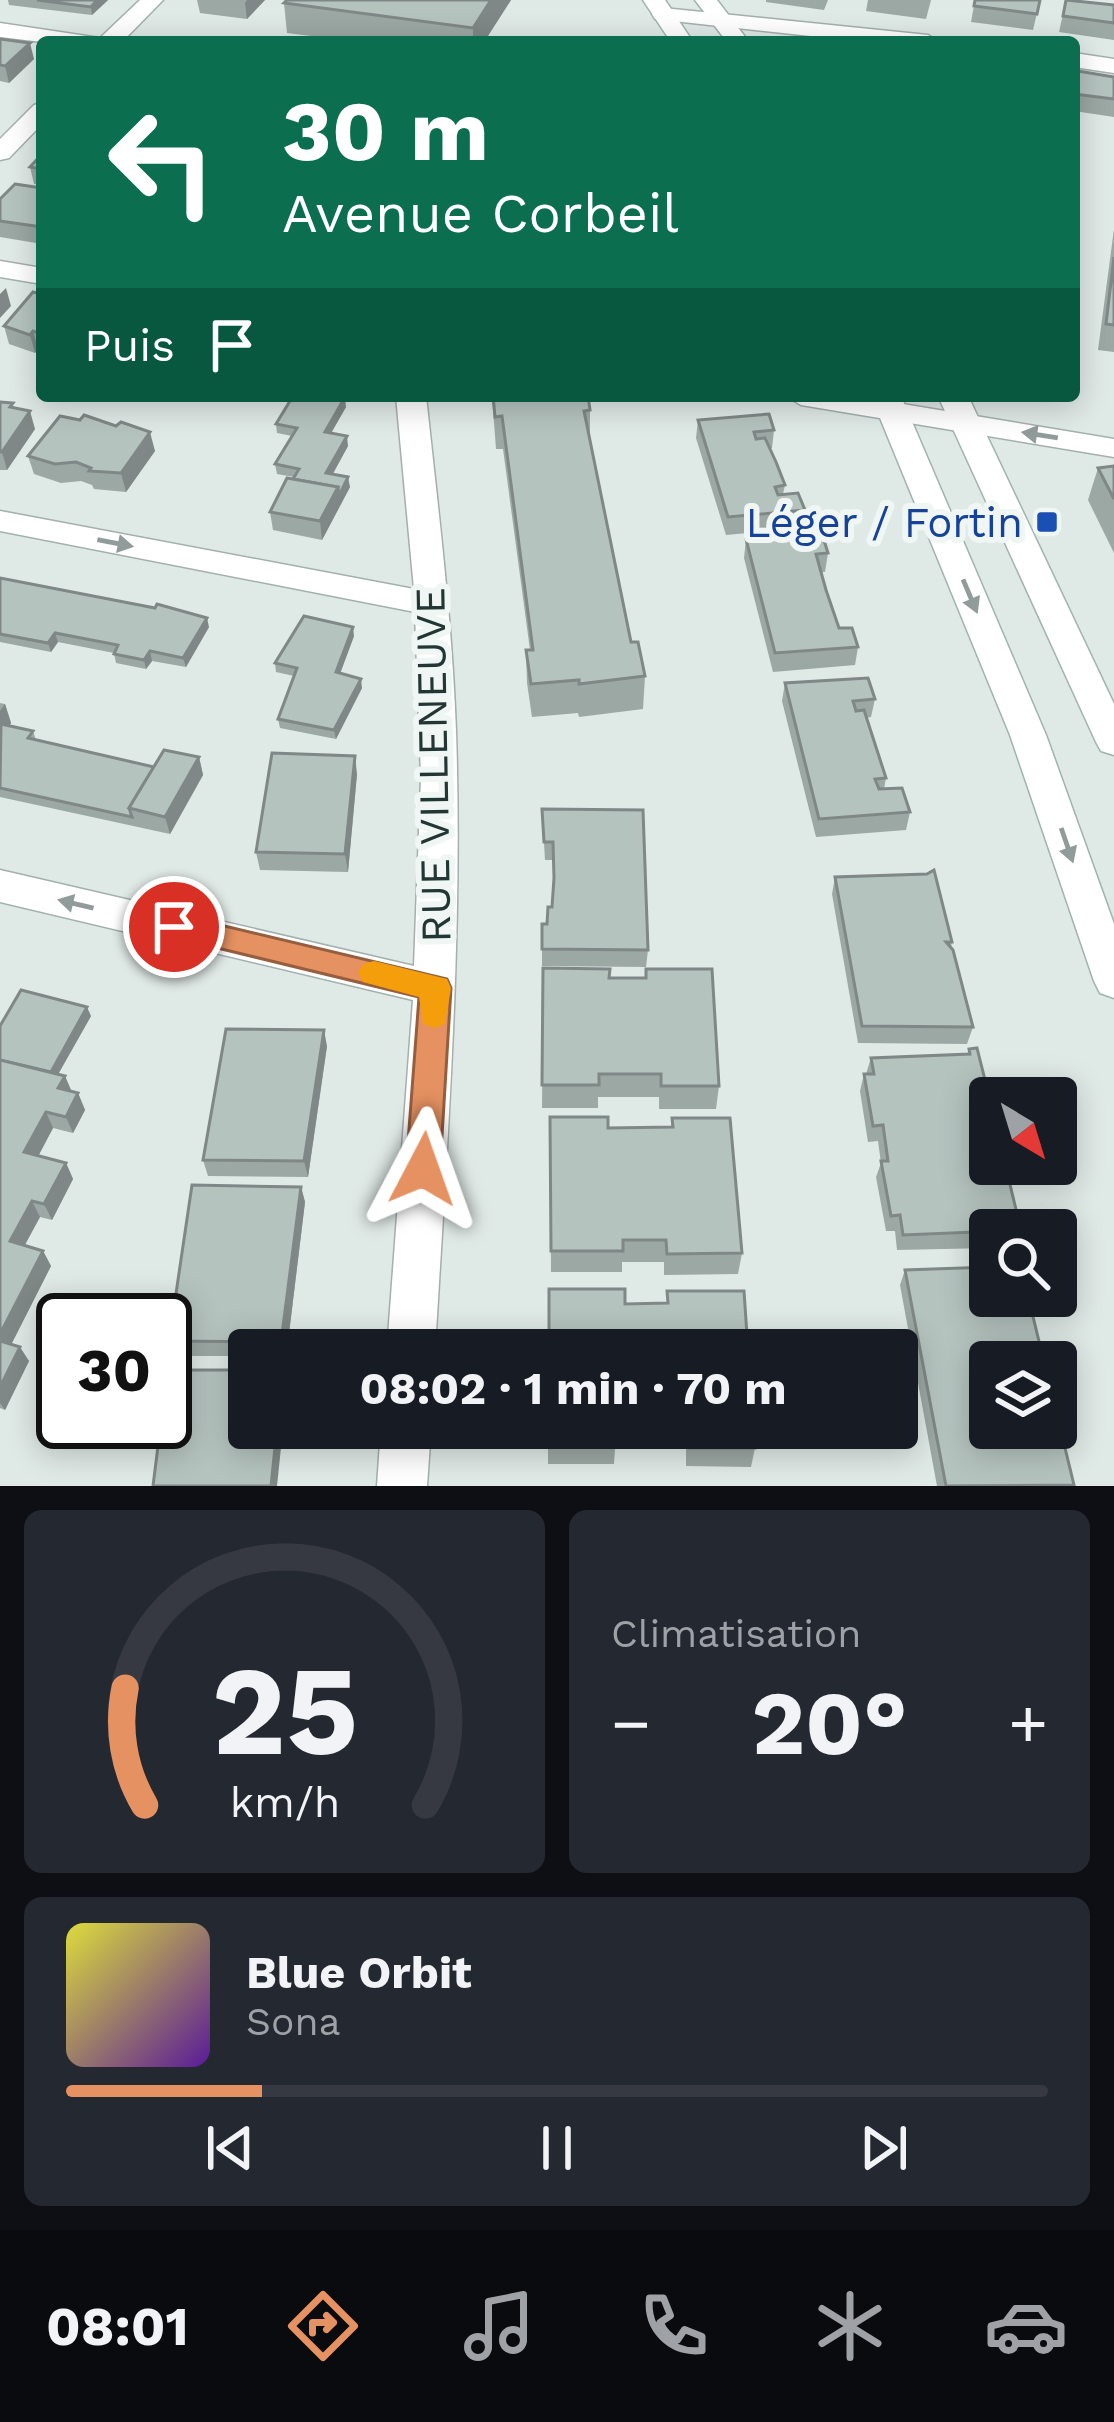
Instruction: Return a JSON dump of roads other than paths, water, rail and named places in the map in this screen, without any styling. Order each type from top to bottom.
[{"type":"street","points":[[115,36],[152,0]]},
{"type":"street","points":[[658,7],[712,8],[890,36]]},
{"type":"street","points":[[658,7],[678,36]]},
{"type":"street","points":[[712,8],[733,36]]},
{"type":"street","points":[[0,30],[46,36]]},
{"type":"street","points":[[1080,61],[1114,65]]},
{"type":"street","points":[[0,152],[36,116]]},
{"type":"street","points":[[0,269],[36,275]]},
{"type":"street","name":"RUE VILLENEUVE","points":[[411,402],[433,604],[439,773],[436,988],[412,1329]]},
{"type":"street","points":[[1114,448],[960,410],[889,403],[1028,735],[1114,981]]},
{"type":"street","points":[[960,410],[1114,742]]},
{"type":"street","points":[[0,521],[433,604]]},
{"type":"street","points":[[0,886],[436,988]]},
{"type":"street","points":[[402,1486],[405,1449]]},
{"type":"place","name":"Léger / Fortin","points":[[1047,522]]}]
